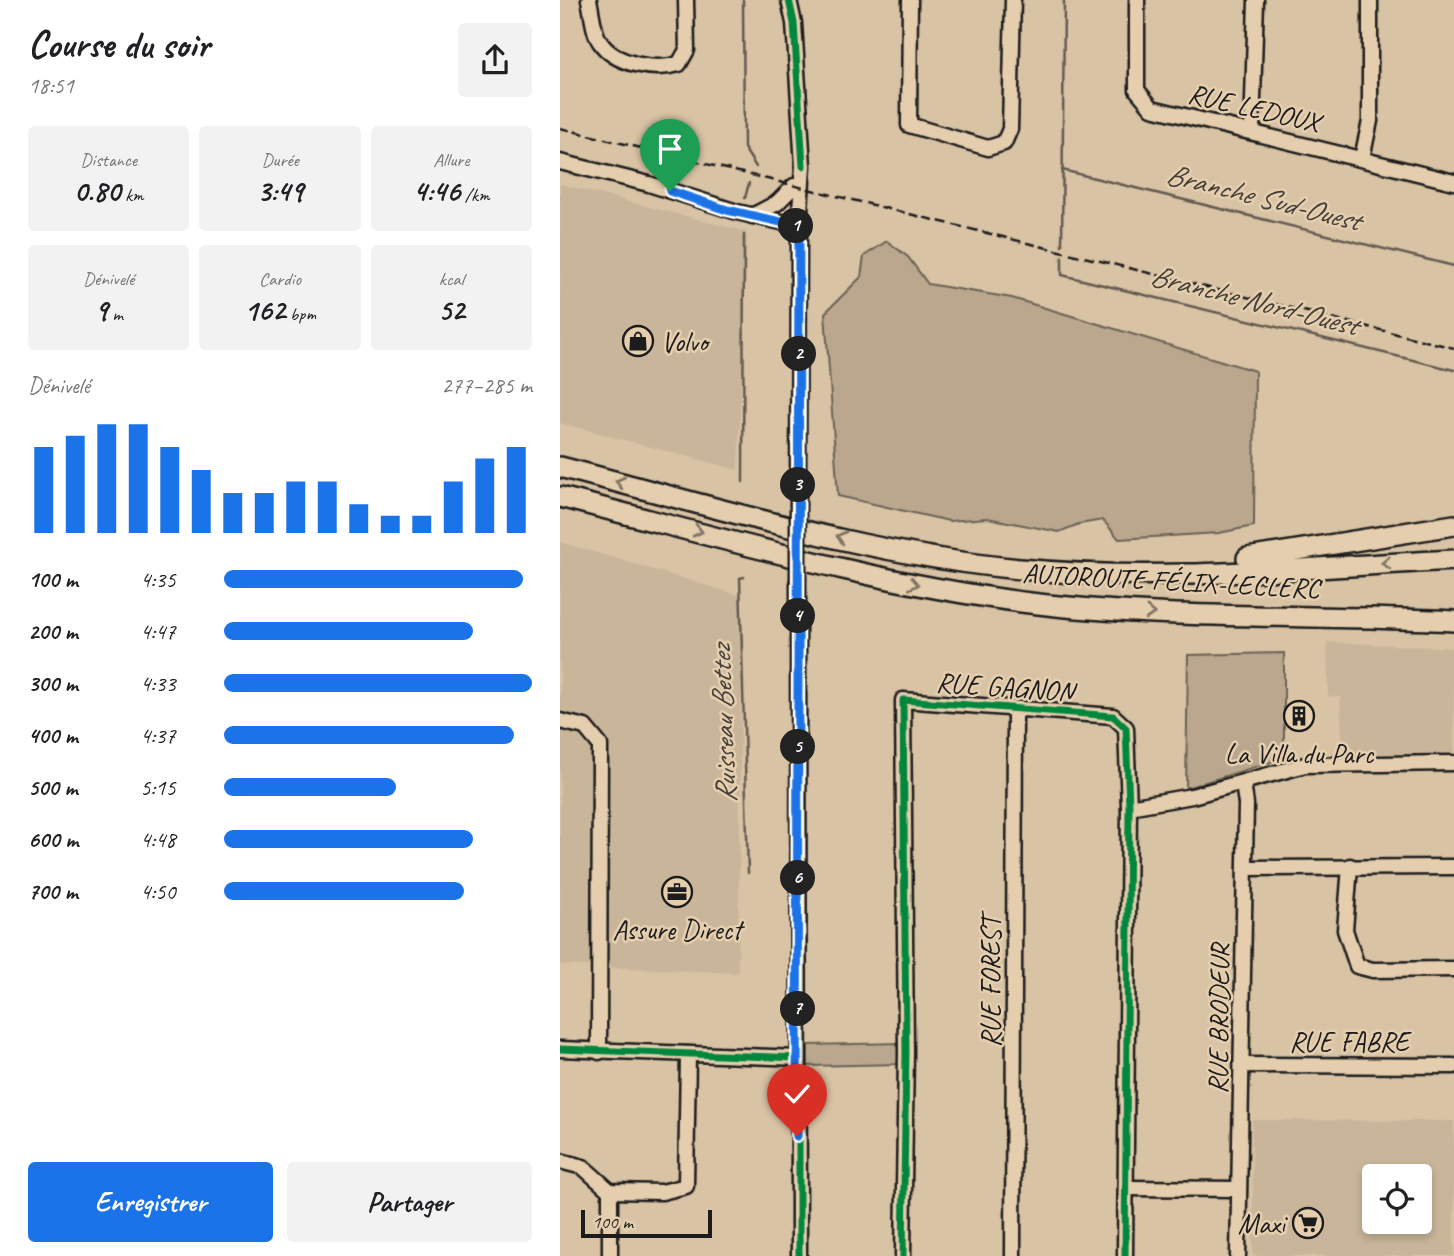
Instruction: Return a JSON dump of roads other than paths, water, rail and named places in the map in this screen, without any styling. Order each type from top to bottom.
[{"type":"highway","name":"AUTOROUTE FÉLIX-LECLERC","points":[[560,467],[907,553],[1009,568],[1100,574],[1200,573],[1454,560]]},
{"type":"highway","name":"AUTOROUTE FÉLIX-LECLERC","points":[[560,497],[882,577],[1007,600],[1162,613],[1353,616],[1454,621]]},
{"type":"highway","points":[[1100,574],[1282,554],[1454,525]]},
{"type":"highway","points":[[1353,616],[1454,610]]},
{"type":"street","points":[[589,0],[598,41],[616,59],[664,68],[679,64],[687,50],[686,0]]},
{"type":"street","points":[[789,0],[795,39],[803,188],[799,226],[799,1256]]},
{"type":"street","points":[[910,0],[909,125],[988,148],[1004,143],[1010,129],[1013,0]]},
{"type":"street","name":"RUE LEDOUX","points":[[1137,0],[1137,90],[1152,108],[1454,182]]},
{"type":"street","points":[[1252,132],[1256,0]]},
{"type":"street","points":[[1362,158],[1370,121],[1370,0]]},
{"type":"street","points":[[799,129],[794,186],[799,226]]},
{"type":"street","points":[[560,162],[649,184],[752,216],[799,226]]},
{"type":"street","points":[[752,216],[777,203],[794,186]]},
{"type":"street","name":"RUE GAGNON","points":[[903,1256],[906,1052],[903,700],[1113,716],[1126,727],[1129,807],[1125,1256]]},
{"type":"street","name":"RUE FOREST","points":[[1013,1256],[1015,709]]},
{"type":"street","points":[[560,720],[585,727],[600,745],[599,1052]]},
{"type":"street","points":[[1129,807],[1164,802],[1305,765],[1454,763]]},
{"type":"street","name":"RUE BRODEUR","points":[[1238,1256],[1237,1189],[1243,1065],[1246,804],[1243,783]]},
{"type":"street","points":[[1350,866],[1345,930],[1357,966],[1373,971],[1454,969]]},
{"type":"street","points":[[1245,868],[1454,867]]},
{"type":"street","points":[[560,1049],[798,1058]]},
{"type":"street","points":[[560,1161],[583,1167],[610,1191],[662,1192],[686,1186],[688,1054]]},
{"type":"street","name":"RUE FABRE","points":[[1243,1065],[1454,1066]]},
{"type":"street","points":[[1126,1188],[1237,1189]]},
{"type":"street","points":[[610,1191],[610,1256]]},
{"type":"waterway","name":"Ruisseau Bettez","points":[[743,0],[744,148],[756,167]]},
{"type":"waterway","points":[[1062,245],[1064,0]]},
{"type":"waterway","name":"Branche Sud-Ouest","points":[[1062,170],[1454,266]]},
{"type":"waterway","name":"Ruisseau Bettez","points":[[745,198],[749,183]]},
{"type":"waterway","name":"Ruisseau Bettez","points":[[743,482],[744,235]]},
{"type":"waterway","name":"Branche Nord-Ouest","points":[[1062,257],[1062,275],[1454,370]]},
{"type":"waterway","name":"Ruisseau Bettez","points":[[744,577],[740,578],[748,873]]},
{"type":"railway","points":[[560,128],[1454,348]]},
{"type":"place","name":"Volvo","points":[[638,341]]},
{"type":"place","name":"La Villa du Parc","points":[[1299,716]]},
{"type":"place","name":"Assure Direct","points":[[677,892]]},
{"type":"place","name":"Maxi","points":[[1308,1223]]}]
